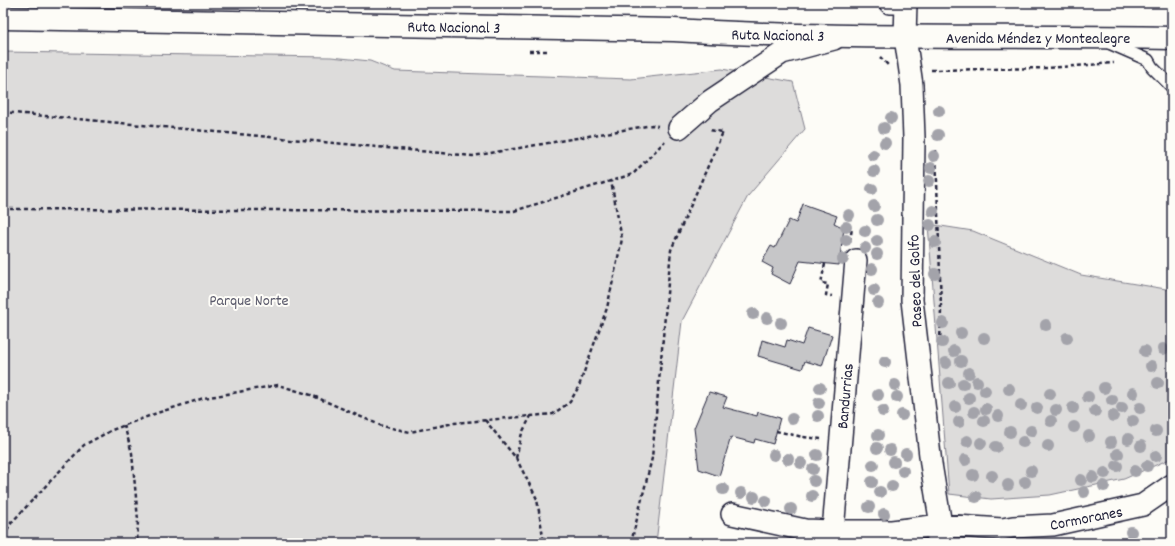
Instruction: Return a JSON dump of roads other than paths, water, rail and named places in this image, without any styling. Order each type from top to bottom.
[{"type":"highway","name":"Ruta Nacional 3","points":[[3,18],[666,30],[724,33],[905,37]]},
{"type":"highway","name":"Avenida Méndez y Montealegre","points":[[905,37],[1172,38]]},
{"type":"street","name":"Paseo del Golfo","points":[[890,3],[906,3],[905,37],[912,85],[914,138],[912,300],[939,534]]},
{"type":"street","points":[[679,128],[710,101],[782,54],[845,36]]},
{"type":"street","name":"Bandurrias","points":[[833,531],[856,260]]},
{"type":"street","name":"Cormoranes","points":[[732,514],[805,530],[892,531],[939,534],[1053,525],[1142,505],[1172,485]]},
{"type":"street","points":[[939,534],[959,534],[965,543]]},
{"type":"lane","points":[[1095,37],[1148,60],[1152,67],[1172,87]]},
{"type":"park label","name":"Parque Norte","points":[[249,299]]}]
